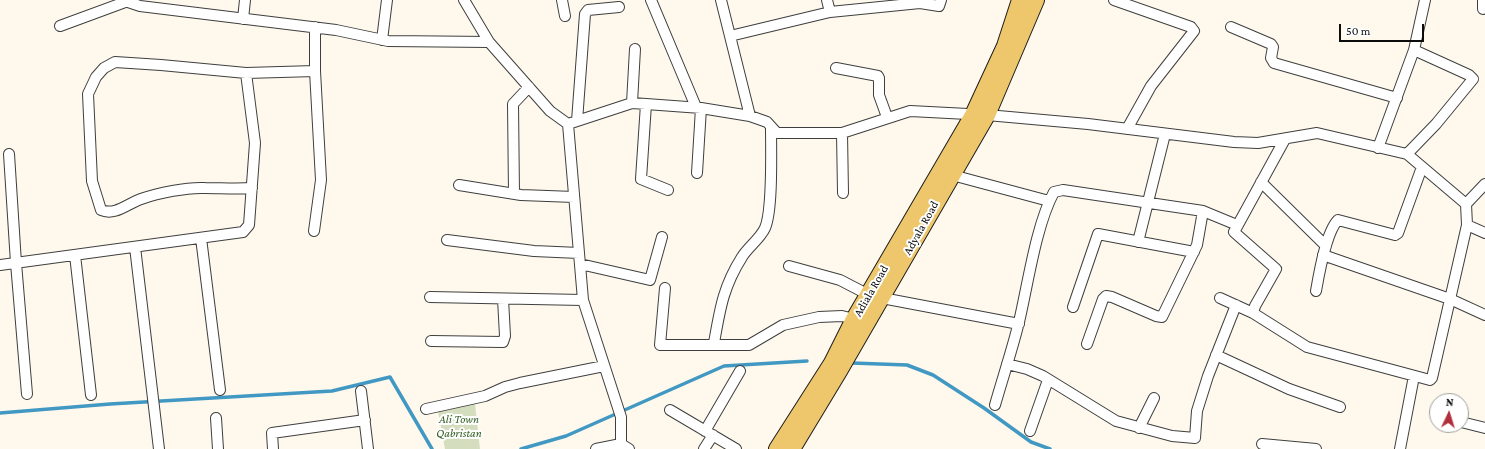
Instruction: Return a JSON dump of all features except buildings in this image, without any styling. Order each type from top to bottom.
[{"type":"main road","name":"Adiala Road","points":[[777,449],[832,363],[854,319],[876,296],[980,115],[1020,0]]},
{"type":"main road","name":"Adyala Road","points":[[792,449],[876,296],[952,174],[1036,0]]},
{"type":"street","points":[[243,19],[244,0]]},
{"type":"street","points":[[382,40],[388,0]]},
{"type":"street","points":[[464,0],[489,42],[550,111],[572,123],[632,103],[698,108],[750,116],[767,122],[777,133],[842,133],[887,117],[910,111],[980,115],[1258,143],[1317,133],[1407,154],[1466,204]]},
{"type":"street","points":[[562,0],[564,16]]},
{"type":"street","points":[[651,0],[698,108],[697,173]]},
{"type":"street","points":[[721,0],[750,116]]},
{"type":"street","points":[[827,0],[830,12]]},
{"type":"street","points":[[730,36],[830,12],[920,3],[938,6],[941,0]]},
{"type":"street","points":[[1114,0],[1191,27],[1194,31],[1151,86],[1127,129]]},
{"type":"street","points":[[1378,148],[1414,50],[1425,0]]},
{"type":"street","points":[[60,26],[123,1],[140,6],[315,28],[382,40],[489,42]]},
{"type":"street","points":[[596,449],[624,447],[621,417],[608,382],[583,300],[574,197],[572,123],[585,14],[588,10],[619,7]]},
{"type":"street","points":[[1231,27],[1271,44],[1273,47],[1271,58],[1274,63],[1397,98]]},
{"type":"street","points":[[314,231],[321,180],[315,71],[315,28]]},
{"type":"street","points":[[632,103],[635,49]]},
{"type":"street","points":[[1407,154],[1436,124],[1473,79],[1469,75],[1414,50]]},
{"type":"street","points":[[252,188],[204,188],[140,199],[119,210],[107,213],[101,210],[92,181],[88,94],[96,77],[104,68],[115,62],[246,73],[315,71]]},
{"type":"street","points":[[836,68],[878,76],[879,94],[887,117]]},
{"type":"street","points":[[0,265],[201,238],[243,232],[247,230],[249,225],[252,188],[254,143],[246,73]]},
{"type":"street","points":[[514,194],[513,104],[529,87]]},
{"type":"street","points":[[646,104],[641,179],[668,190]]},
{"type":"street","points":[[714,343],[720,304],[729,281],[745,253],[765,228],[768,210],[771,127]]},
{"type":"street","points":[[842,133],[843,193]]},
{"type":"street","points":[[1138,242],[1165,134]]},
{"type":"street","points":[[1253,312],[1276,269],[1235,233],[1235,230],[1285,139]]},
{"type":"street","points":[[9,154],[16,263],[28,394]]},
{"type":"street","points":[[1316,291],[1325,251],[1334,224],[1338,220],[1395,235],[1398,233],[1422,167]]},
{"type":"street","points":[[952,174],[1049,201]]},
{"type":"street","points":[[1261,182],[1325,251],[1450,299],[1485,315]]},
{"type":"street","points":[[1220,298],[1253,312],[1307,347],[1430,380],[1432,378],[1466,225],[1466,204],[1485,184]]},
{"type":"street","points":[[459,185],[514,194],[574,197]]},
{"type":"street","points":[[995,405],[1019,324],[1036,247],[1049,201],[1054,192],[1063,190],[1203,211],[1237,226]]},
{"type":"street","points":[[1087,344],[1103,299],[1106,296],[1162,317],[1198,245],[1203,211]]},
{"type":"street","points":[[1466,225],[1485,233]]},
{"type":"street","points":[[1073,307],[1098,234],[1194,252]]},
{"type":"street","points":[[580,264],[650,280],[662,237]]},
{"type":"street","points":[[201,238],[220,390]]},
{"type":"street","points":[[447,240],[534,251],[579,253]]},
{"type":"street","points":[[135,247],[159,449]]},
{"type":"street","points":[[75,255],[91,395]]},
{"type":"street","points":[[789,266],[840,280],[876,296],[1019,324]]},
{"type":"street","points":[[665,288],[660,345],[714,343],[749,345],[783,325],[819,317],[842,316],[854,319]]},
{"type":"street","points":[[430,297],[583,300]]},
{"type":"street","points":[[431,341],[503,342],[505,336],[502,299]]},
{"type":"street","points":[[1007,364],[1027,369],[1116,421],[1172,436],[1195,438],[1197,411],[1216,355],[1236,305]]},
{"type":"street","points":[[1216,355],[1289,389],[1340,407]]},
{"type":"street","points":[[426,409],[485,396],[505,387],[520,383],[604,366]]},
{"type":"street","points":[[704,449],[709,433],[740,372]]},
{"type":"street","points":[[1400,449],[1414,376]]},
{"type":"street","points":[[1030,431],[1048,380]]},
{"type":"street","points":[[361,391],[368,449]]},
{"type":"street","points":[[1139,428],[1154,398]]},
{"type":"street","points":[[670,410],[736,449]]},
{"type":"street","points":[[216,418],[218,449]]},
{"type":"street","points":[[273,449],[272,433],[364,420]]},
{"type":"street","points":[[1469,424],[1485,428]]},
{"type":"street","points":[[1262,444],[1316,449]]},
{"type":"green space","name":"Ali Town Qabristan","points":[[475,404],[480,449],[445,449],[438,411]]},
{"type":"waterway","points":[[521,449],[566,436],[724,366],[807,361]]},
{"type":"waterway","points":[[852,363],[907,365],[933,375],[984,408],[1031,442],[1050,449]]},
{"type":"waterway","points":[[0,413],[110,404],[332,391],[390,377],[432,449]]}]
